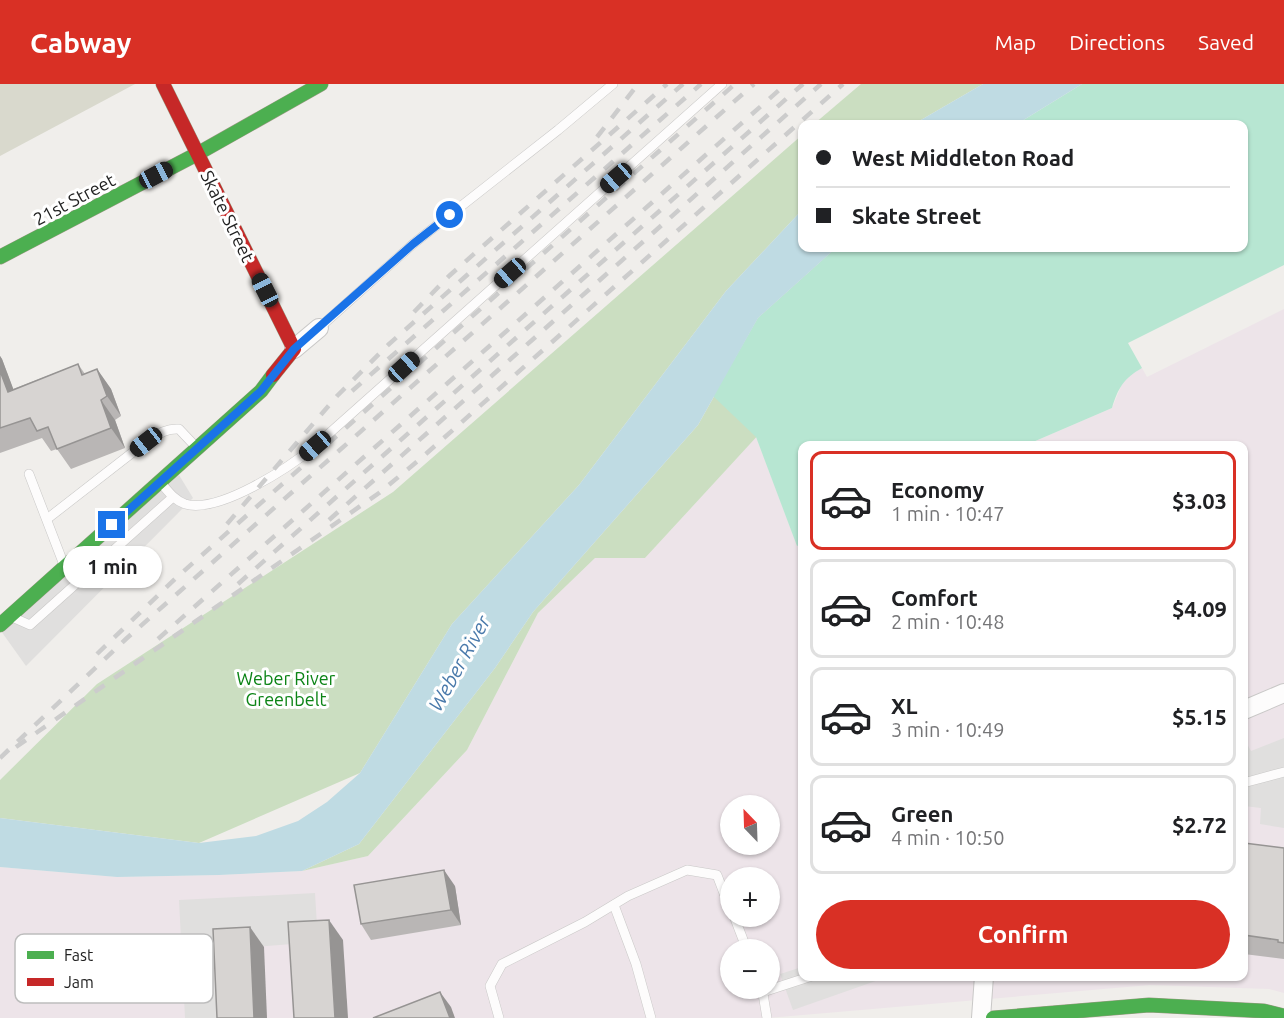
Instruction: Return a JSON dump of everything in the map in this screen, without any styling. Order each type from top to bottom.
[{"type":"street","name":"Skate Street","points":[[163,84],[294,349]]},
{"type":"street","name":"21st Street","points":[[0,257],[197,154],[321,84]]},
{"type":"street","points":[[5,621],[261,391],[294,349],[319,328]]},
{"type":"street","points":[[1248,708],[1284,693]]},
{"type":"street","points":[[981,1018],[984,981]]},
{"type":"street","points":[[993,1018],[1149,1005],[1264,1011],[1284,1016]]},
{"type":"lane","points":[[319,328],[413,244],[613,84]]},
{"type":"lane","points":[[160,482],[173,497],[185,504],[195,506],[215,503],[265,481],[302,457],[723,84]]},
{"type":"lane","points":[[47,519],[162,432],[180,429],[198,448]]},
{"type":"lane","points":[[29,474],[65,567]]},
{"type":"lane","points":[[5,621],[30,625],[173,497]]},
{"type":"lane","points":[[1248,782],[1284,772]]},
{"type":"lane","points":[[499,1018],[490,986],[502,964],[585,922],[628,896],[687,870],[717,875],[720,883]]},
{"type":"lane","points":[[614,905],[636,964],[651,1018]]},
{"type":"lane","points":[[780,985],[798,980]]},
{"type":"lane","points":[[764,999],[767,1018]]},
{"type":"shaded area","points":[[0,84],[135,84],[0,156]]},
{"type":"shaded area","points":[[1284,309],[1284,993],[1269,989],[1150,985],[768,1018],[0,1018],[0,867],[117,877],[219,875],[302,871],[368,856],[467,750],[538,613],[595,558],[645,558],[756,437],[798,545],[798,981],[1248,981],[1248,441],[1035,441],[1112,408],[1122,384],[1129,375],[1142,368],[1147,377]]},
{"type":"shaded area","points":[[179,475],[193,498],[26,666],[1,631]]},
{"type":"shaded area","points":[[1284,738],[1284,828],[1260,824],[1261,808],[1248,806],[1248,746],[1251,751]]},
{"type":"shaded area","points":[[315,893],[318,942],[227,949],[230,1018],[185,1018],[184,1003],[213,1003],[213,934],[181,934],[179,900]]},
{"type":"shaded area","points":[[798,968],[798,981],[876,981],[793,1010],[780,974]]},
{"type":"green space","points":[[861,84],[983,84],[921,120],[819,120]]},
{"type":"green space","points":[[1082,84],[1284,84],[1284,265],[1128,343],[1142,368],[1122,384],[1112,408],[1035,441],[798,441],[797,546],[756,437],[713,396],[758,318],[832,252],[1248,252],[1248,120],[1024,120]]},
{"type":"green space","name":"Weber River Greenbelt","points":[[798,138],[798,214],[726,291],[579,485],[452,624],[360,773],[199,843],[0,818],[0,780],[97,684],[393,492]]},
{"type":"green space","points":[[832,252],[835,252],[774,418],[645,558],[595,558],[538,613],[467,750],[368,856],[302,871],[359,844],[495,668],[533,612],[698,425],[758,318]]},
{"type":"water","points":[[983,84],[1082,84],[1024,120],[921,120]]},
{"type":"water","name":"Weber River","points":[[798,214],[798,252],[832,252],[758,318],[698,425],[533,612],[495,668],[359,844],[302,871],[117,877],[0,867],[0,818],[199,843],[256,836],[298,821],[327,802],[360,773],[452,624],[579,485],[726,291]]},
{"type":"building","points":[[78,364],[82,375],[97,369],[107,396],[101,400],[111,428],[57,449],[48,427],[37,431],[30,418],[0,428],[0,371],[8,392]]},
{"type":"building","points":[[1248,844],[1284,848],[1284,943],[1248,936]]},
{"type":"building","points":[[444,870],[451,910],[361,924],[354,885]]},
{"type":"building","points":[[329,920],[335,1018],[294,1018],[288,922]]},
{"type":"building","points":[[250,927],[254,1018],[217,1018],[213,929]]},
{"type":"building","points":[[440,992],[450,1018],[373,1018]]},
{"type":"railway","points":[[597,137],[638,84]]},
{"type":"railway","points":[[414,312],[449,276],[667,84]]},
{"type":"railway","points":[[227,524],[337,396],[388,345],[683,84]]},
{"type":"railway","points":[[352,391],[701,84]]},
{"type":"railway","points":[[97,654],[176,578],[735,84]]},
{"type":"railway","points":[[0,758],[127,638],[754,84]]},
{"type":"railway","points":[[158,639],[786,84]]},
{"type":"railway","points":[[238,584],[803,84]]},
{"type":"railway","points":[[329,520],[821,84]]},
{"type":"railway","points":[[802,120],[843,84]]},
{"type":"railway","points":[[16,747],[379,493],[798,124]]},
{"type":"traffic: fast","points":[[0,257],[197,154],[321,84]]},
{"type":"traffic: fast","points":[[0,625],[261,391],[273,375]]},
{"type":"traffic: fast","points":[[993,1018],[1149,1005],[1264,1011],[1284,1016]]},
{"type":"traffic: jam","points":[[163,84],[294,349],[273,375]]},
{"type":"route","points":[[112,525],[261,391],[294,349],[413,244],[450,215]]}]
